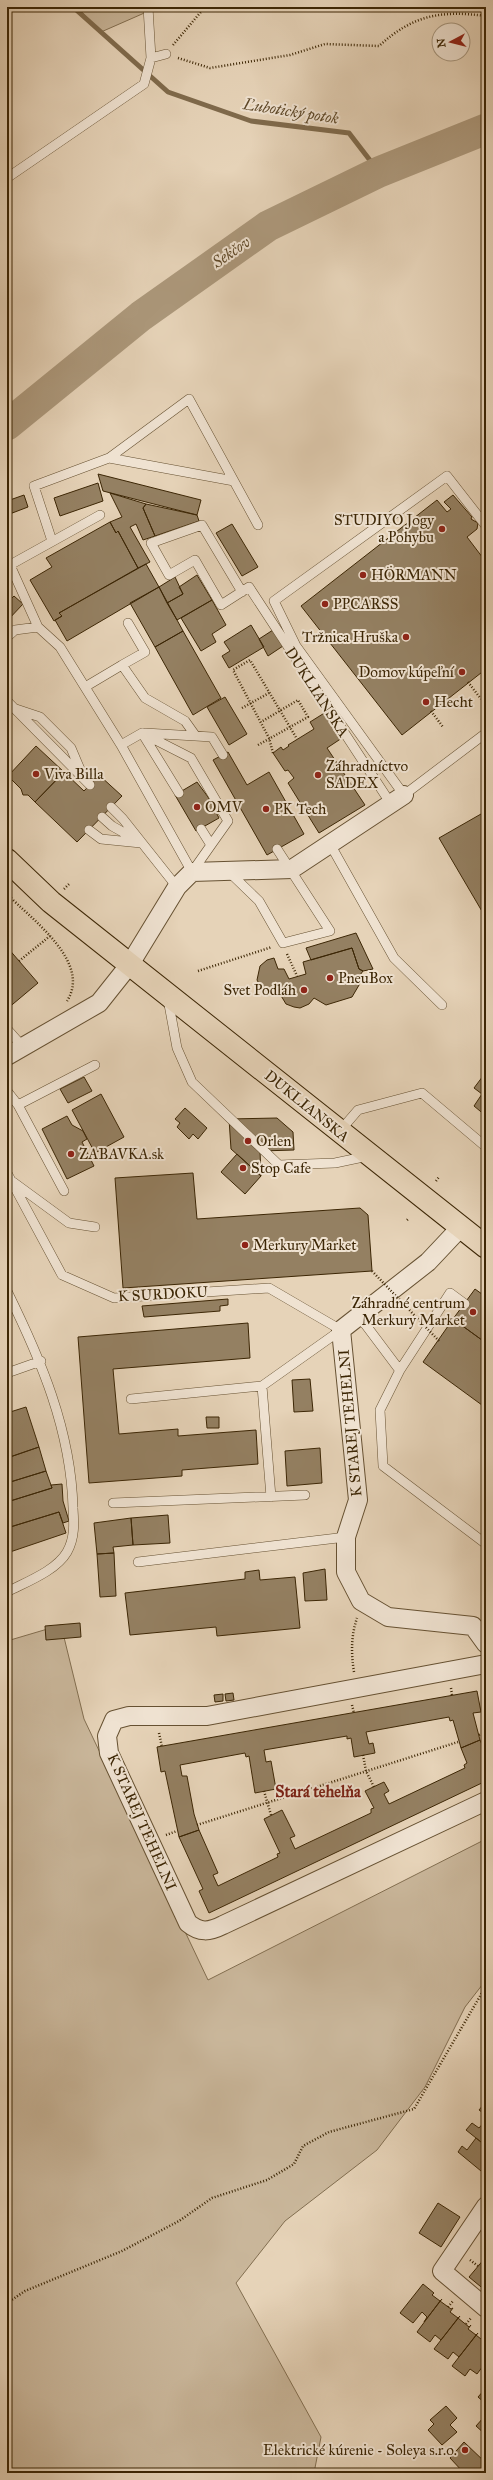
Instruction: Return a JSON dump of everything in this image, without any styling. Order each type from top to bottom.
[{"type":"main road","name":"DUKLIANSKA","points":[[7,860],[51,902],[167,993],[368,1156],[486,1247]]},
{"type":"street","points":[[7,1056],[99,1003],[130,964],[177,887],[192,872],[292,869],[397,799]]},
{"type":"street","name":"K STAREJ TEHELNI","points":[[362,1602],[346,1572],[346,1537],[358,1500],[341,1330],[428,1262],[460,1228]]},
{"type":"street","points":[[362,1602],[388,1617],[473,1626],[486,1644]]},
{"type":"street","name":"K STAREJ TEHELNI","points":[[486,1664],[207,1716],[129,1716],[114,1720],[107,1736],[110,1753],[188,1923],[196,1930],[205,1932],[217,1928],[486,1801]]},
{"type":"street","points":[[486,2206],[442,2271],[486,2308]]},
{"type":"lane","points":[[7,178],[144,84],[151,60],[148,7]]},
{"type":"lane","points":[[151,60],[166,54]]},
{"type":"lane","points":[[52,542],[34,486],[110,458],[189,399],[258,524]]},
{"type":"lane","points":[[110,458],[234,481]]},
{"type":"lane","name":"DUKLIANSKA","points":[[397,799],[296,646],[274,601],[447,476],[486,526]]},
{"type":"lane","points":[[100,514],[10,566],[38,627],[60,647],[85,686],[121,744],[192,872],[228,821],[191,758],[142,733]]},
{"type":"lane","points":[[202,525],[242,592],[221,605],[195,560],[169,575],[151,543],[202,525]]},
{"type":"lane","name":"DUKLIANSKA","points":[[242,592],[249,587],[397,799]]},
{"type":"lane","points":[[85,686],[145,652],[128,623]]},
{"type":"lane","points":[[7,637],[15,630],[38,627]]},
{"type":"lane","points":[[122,665],[145,698],[185,721],[195,735]]},
{"type":"lane","points":[[10,704],[40,717],[71,748],[87,782]]},
{"type":"lane","points":[[121,744],[142,733],[212,736],[223,755]]},
{"type":"lane","points":[[142,733],[179,792]]},
{"type":"lane","points":[[397,799],[486,733]]},
{"type":"lane","points":[[111,807],[177,887]]},
{"type":"lane","points":[[102,817],[112,826],[141,843]]},
{"type":"lane","points":[[201,829],[211,845]]},
{"type":"lane","points":[[89,830],[101,839],[141,843]]},
{"type":"lane","points":[[330,844],[394,958],[442,1005]]},
{"type":"lane","points":[[229,872],[259,901],[283,943],[330,931],[292,869],[277,849]]},
{"type":"lane","points":[[167,993],[177,1048],[192,1082],[279,1165],[335,1163],[368,1156]]},
{"type":"lane","points":[[7,1029],[23,1047]]},
{"type":"lane","points":[[18,1105],[95,1064]]},
{"type":"lane","points":[[339,1132],[358,1110],[422,1093],[486,1147]]},
{"type":"lane","points":[[8,1095],[18,1105],[64,1191]]},
{"type":"lane","name":"K SURDOKU","points":[[9,1176],[69,1223],[95,1227]]},
{"type":"lane","name":"K SURDOKU","points":[[9,1176],[62,1275],[114,1298],[269,1288],[341,1330]]},
{"type":"lane","points":[[465,1304],[450,1293],[400,1370],[380,1410],[383,1466],[486,1544]]},
{"type":"lane","points":[[7,1592],[60,1563],[67,1553],[74,1533],[73,1487],[62,1424],[40,1361],[8,1294]]},
{"type":"lane","points":[[359,1316],[398,1368]]},
{"type":"lane","points":[[131,1399],[262,1386],[341,1330]]},
{"type":"lane","points":[[7,1373],[40,1361]]},
{"type":"lane","points":[[262,1386],[270,1496]]},
{"type":"lane","points":[[113,1503],[305,1495]]},
{"type":"lane","points":[[138,1562],[346,1537]]},
{"type":"path","points":[[205,7],[166,54],[210,68],[232,66],[290,55],[325,44],[379,46],[391,35],[425,16],[461,12],[486,16]]},
{"type":"path","points":[[273,753],[269,738],[233,670],[250,660],[297,739]]},
{"type":"path","points":[[468,682],[481,699]]},
{"type":"path","points":[[242,708],[269,693]]},
{"type":"path","points":[[258,745],[308,716],[298,700],[261,722]]},
{"type":"path","points":[[431,711],[443,727]]},
{"type":"path","points":[[7,894],[50,936],[67,955],[73,976],[72,994],[63,1006]]},
{"type":"path","points":[[19,961],[50,936]]},
{"type":"path","points":[[198,971],[283,943],[297,976]]},
{"type":"path","points":[[436,1181],[439,1177]]},
{"type":"path","points":[[372,1270],[439,1341]]},
{"type":"path","points":[[356,1688],[351,1654],[353,1630],[362,1602]]},
{"type":"path","points":[[479,1735],[486,1732]]},
{"type":"path","points":[[197,1824],[458,1742]]},
{"type":"path","points":[[363,1755],[366,1771],[374,1787]]},
{"type":"path","points":[[264,1791],[266,1803],[271,1815]]},
{"type":"path","points":[[7,2303],[25,2291],[122,2251],[179,2221],[212,2198],[267,2180],[294,2164],[303,2146],[329,2132],[414,2109],[486,1986]]},
{"type":"path","points":[[466,2257],[478,2266]]},
{"type":"shaded area","points":[[77,7],[158,7],[101,32]]},
{"type":"shaded area","points":[[61,1625],[84,1719],[208,1980],[486,1839],[486,1980],[465,2007],[425,2087],[377,2150],[285,2221],[236,2283],[321,2437],[314,2473],[7,2473],[7,1641]]},
{"type":"building","points":[[98,474],[201,500],[197,515],[103,491]]},
{"type":"building","points":[[98,483],[103,501],[60,516],[54,498]]},
{"type":"building","points":[[110,493],[146,504],[143,508],[155,536],[143,540],[136,524],[130,527],[150,562],[138,568],[118,531],[116,533],[110,522],[122,517]]},
{"type":"building","points":[[24,495],[28,507],[7,515],[7,501]]},
{"type":"building","name":"Tržnica Hruška","points":[[453,495],[472,517],[471,519],[478,523],[477,529],[467,537],[486,562],[486,669],[402,735],[301,606],[437,500],[447,512],[451,509],[444,502]]},
{"type":"building","points":[[146,504],[197,515],[199,521],[155,536],[143,508]]},
{"type":"building","points":[[110,522],[116,533],[118,531],[138,568],[59,613],[62,616],[54,621],[30,580],[52,567],[46,558]]},
{"type":"building","points":[[232,524],[258,567],[242,576],[216,533]]},
{"type":"building","points":[[146,564],[159,587],[67,641],[55,620],[62,616],[59,613]]},
{"type":"building","points":[[197,575],[212,600],[177,620],[167,603],[183,594],[179,587]]},
{"type":"building","points":[[175,577],[183,594],[167,603],[159,587]]},
{"type":"building","points":[[159,587],[183,631],[155,647],[130,603]]},
{"type":"building","points":[[14,596],[23,604],[7,621],[7,603]]},
{"type":"building","points":[[212,600],[226,625],[212,634],[216,642],[201,651],[181,618]]},
{"type":"building","points":[[251,625],[264,647],[229,668],[222,656],[230,651],[224,642]]},
{"type":"building","points":[[273,630],[283,646],[268,656],[259,639]]},
{"type":"building","points":[[183,631],[221,698],[193,715],[155,647]]},
{"type":"building","points":[[225,697],[247,734],[229,745],[207,707]]},
{"type":"building","name":"Záhradníctvo SADEX","points":[[326,712],[342,738],[327,748],[365,805],[319,833],[288,783],[294,778],[288,770],[285,771],[273,753],[281,747],[283,750],[289,746],[288,745],[314,729],[310,722]]},
{"type":"building","name":"Viva Billa","points":[[36,746],[64,772],[35,802],[28,795],[23,795],[21,789],[8,776]]},
{"type":"building","name":"PK Tech","points":[[228,752],[247,785],[269,772],[304,834],[267,855],[213,760]]},
{"type":"building","points":[[64,772],[84,791],[99,775],[122,796],[77,842],[35,802]]},
{"type":"building","name":"OMV","points":[[197,782],[208,797],[219,818],[196,831],[175,795]]},
{"type":"building","points":[[481,814],[486,823],[486,912],[483,913],[439,838]]},
{"type":"building","points":[[356,933],[373,969],[363,971],[359,969],[352,948],[311,960],[306,948]]},
{"type":"building","points":[[7,947],[38,983],[7,1009]]},
{"type":"building","points":[[352,948],[359,969],[363,971],[360,975],[362,980],[352,997],[326,1005],[314,998],[309,1004],[300,1008],[294,1007],[286,1004],[280,994],[272,995],[262,989],[257,980],[260,966],[267,960],[274,958],[278,969],[284,969],[289,979],[306,974],[303,962]]},
{"type":"building","points":[[486,1072],[486,1116],[474,1106],[482,1094],[474,1088]]},
{"type":"building","points":[[84,1077],[92,1091],[68,1103],[60,1089]]},
{"type":"building","points":[[101,1094],[124,1137],[95,1153],[72,1110]]},
{"type":"building","points":[[185,1108],[207,1128],[198,1139],[193,1134],[189,1139],[177,1127],[180,1123],[175,1119]]},
{"type":"building","name":"ZABAVKA.sk","points":[[67,1116],[72,1125],[83,1131],[87,1139],[82,1142],[94,1166],[67,1179],[42,1129]]},
{"type":"building","points":[[277,1118],[293,1132],[294,1150],[260,1151],[261,1176],[231,1149],[229,1119]]},
{"type":"building","points":[[237,1154],[261,1176],[245,1194],[221,1172]]},
{"type":"building","name":"Merkury Market","points":[[193,1173],[197,1219],[360,1208],[368,1215],[372,1271],[123,1288],[115,1178]]},
{"type":"building","name":"Záhradné centrum Merkury Market","points":[[475,1289],[486,1297],[486,1343],[453,1319]]},
{"type":"building","points":[[228,1299],[228,1305],[220,1306],[220,1311],[144,1317],[142,1306]]},
{"type":"building","points":[[453,1319],[486,1343],[486,1408],[423,1362]]},
{"type":"building","points":[[248,1323],[250,1358],[113,1369],[119,1434],[178,1429],[178,1436],[256,1430],[258,1464],[182,1470],[182,1476],[89,1483],[78,1337]]},
{"type":"building","points":[[310,1379],[313,1411],[294,1412],[292,1380]]},
{"type":"building","points":[[26,1407],[39,1447],[7,1458],[7,1413]]},
{"type":"building","points":[[206,1417],[219,1417],[219,1428],[207,1428]]},
{"type":"building","points":[[39,1447],[46,1471],[7,1483],[7,1458]]},
{"type":"building","points":[[320,1448],[322,1483],[287,1486],[285,1451]]},
{"type":"building","points":[[46,1471],[52,1488],[7,1502],[7,1483]]},
{"type":"building","points":[[62,1484],[63,1501],[69,1521],[63,1523],[59,1512],[7,1528],[7,1502],[52,1488],[51,1485]]},
{"type":"building","points":[[59,1512],[66,1533],[7,1553],[7,1528]]},
{"type":"building","points":[[168,1515],[170,1543],[133,1545],[131,1518]]},
{"type":"building","points":[[131,1518],[133,1545],[113,1547],[114,1553],[97,1554],[94,1523]]},
{"type":"building","points":[[114,1553],[116,1596],[100,1597],[97,1554]]},
{"type":"building","points":[[325,1569],[327,1600],[305,1601],[303,1573]]},
{"type":"building","points":[[259,1570],[260,1580],[295,1577],[300,1628],[217,1636],[216,1627],[130,1635],[125,1593],[245,1579],[245,1572]]},
{"type":"building","points":[[80,1623],[81,1637],[46,1640],[45,1626]]},
{"type":"building","points":[[477,1691],[481,1712],[473,1713],[480,1740],[461,1748],[453,1720],[450,1721],[449,1717],[366,1732],[369,1744],[373,1743],[375,1753],[354,1757],[351,1738],[347,1739],[347,1736],[264,1750],[266,1762],[271,1761],[276,1789],[255,1793],[249,1756],[246,1757],[245,1753],[180,1765],[182,1776],[187,1776],[194,1814],[199,1830],[179,1837],[165,1771],[161,1772],[157,1747]]},
{"type":"building","points":[[233,1693],[234,1700],[226,1701],[225,1694]]},
{"type":"building","points":[[223,1694],[223,1701],[215,1702],[214,1695]]},
{"type":"building","points":[[480,1740],[486,1754],[486,1781],[209,1913],[199,1891],[203,1889],[179,1837],[199,1830],[218,1873],[213,1875],[218,1886],[278,1857],[277,1854],[280,1853],[264,1819],[282,1810],[295,1836],[290,1838],[295,1849],[371,1813],[371,1809],[374,1808],[365,1791],[371,1788],[384,1782],[389,1791],[384,1794],[389,1804],[465,1768],[464,1765],[467,1763],[461,1748]]},
{"type":"building","points":[[484,2104],[486,2106],[486,2115],[479,2110]]},
{"type":"building","points":[[486,2120],[486,2146],[466,2130],[472,2123],[479,2128]]},
{"type":"building","points":[[476,2138],[486,2146],[486,2165],[481,2171],[458,2152],[462,2146],[467,2150]]},
{"type":"building","points":[[438,2203],[460,2217],[441,2247],[419,2233]]},
{"type":"building","points":[[486,2250],[486,2259],[482,2256]]},
{"type":"building","points":[[485,2258],[486,2259],[486,2291],[469,2277]]},
{"type":"building","points":[[423,2284],[434,2293],[432,2295],[440,2301],[442,2299],[424,2322],[427,2317],[422,2312],[413,2323],[400,2313]]},
{"type":"building","points":[[440,2301],[451,2309],[453,2308],[450,2312],[458,2318],[460,2316],[441,2340],[435,2335],[430,2342],[417,2332]]},
{"type":"building","points":[[458,2318],[469,2327],[471,2325],[468,2329],[476,2335],[478,2333],[459,2357],[453,2352],[448,2359],[434,2349]]},
{"type":"building","points":[[476,2335],[486,2343],[486,2362],[477,2374],[470,2369],[465,2376],[452,2366]]},
{"type":"building","points":[[486,2388],[486,2404],[478,2397]]},
{"type":"building","points":[[446,2406],[457,2418],[450,2425],[457,2432],[442,2445],[428,2430],[434,2424],[430,2420]]},
{"type":"building","points":[[484,2417],[486,2419],[486,2435],[476,2426]]},
{"type":"building","name":"Elektrické kúrenie - Soleya s.r.o.","points":[[464,2442],[486,2463],[486,2473],[464,2473],[450,2458]]},
{"type":"waterway","name":"Ľubotický potok","points":[[73,7],[168,92],[251,121],[349,133],[379,172]]},
{"type":"waterway","name":"Sekčov","points":[[7,425],[141,316],[268,226],[379,172],[486,129]]},
{"type":"place","name":"STUDIYO Jogy a Pohybu","points":[[442,529]]},
{"type":"place","name":"HÖRMANN","points":[[363,575]]},
{"type":"place","name":"PPCARSS","points":[[325,604]]},
{"type":"place","name":"Tržnica Hruška","points":[[406,637]]},
{"type":"place","name":"Domov kúpeľní","points":[[462,672]]},
{"type":"place","name":"Hecht","points":[[426,702]]},
{"type":"place","name":"Viva Billa","points":[[36,774]]},
{"type":"place","name":"Záhradníctvo SADEX","points":[[318,775]]},
{"type":"place","name":"OMV","points":[[197,807]]},
{"type":"place","name":"PK Tech","points":[[266,809]]},
{"type":"place","name":"PneuBox","points":[[330,978]]},
{"type":"place","name":"Svet Podláh","points":[[304,990]]},
{"type":"place","name":"Orlen","points":[[248,1141]]},
{"type":"place","name":"ZABAVKA.sk","points":[[71,1154]]},
{"type":"place","name":"Stop Cafe","points":[[243,1168]]},
{"type":"place","name":"Merkury Market","points":[[245,1245]]},
{"type":"place","name":"Záhradné centrum Merkury Market","points":[[473,1312]]},
{"type":"place","name":"Elektrické kúrenie - Soleya s.r.o.","points":[[465,2450]]},
{"type":"district","name":"Stará tehelňa","points":[[318,1791]]}]
